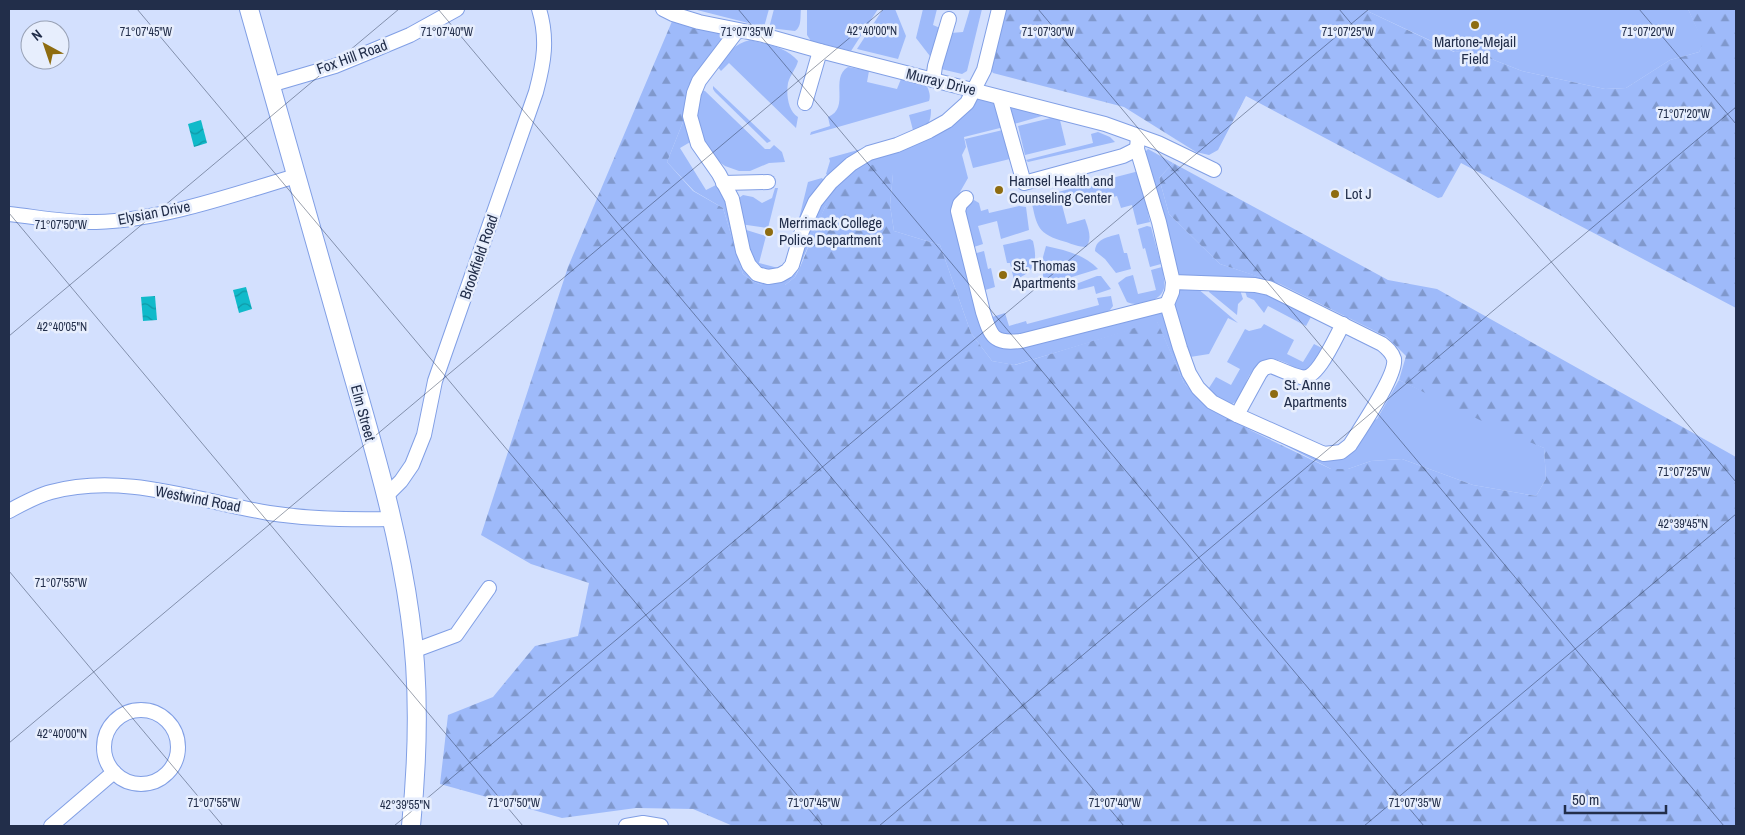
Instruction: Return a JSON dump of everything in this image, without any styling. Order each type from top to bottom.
[{"type":"main road","name":"Elm Street","points":[[249,9],[386,496],[404,574],[411,619],[418,709],[411,826]]},
{"type":"street","name":"Fox Hill Road","points":[[270,85],[335,66],[358,57],[410,35],[457,9]]},
{"type":"street","name":"Brookfield Road","points":[[386,496],[401,481],[412,465],[424,435],[436,381],[536,92],[543,66],[546,44],[543,20],[539,9]]},
{"type":"street","name":"Murray Drive","points":[[663,9],[682,17],[738,31],[763,35],[1105,124],[1138,142],[1158,143],[1214,170]]},
{"type":"street","points":[[738,31],[699,80],[694,93],[690,116],[698,144],[732,199],[743,251],[749,265],[757,274],[768,277],[780,275],[792,265],[802,231],[815,202],[830,182],[851,164],[870,154],[897,145],[947,121],[967,103],[984,70],[999,9]]},
{"type":"street","points":[[933,80],[935,66],[950,19]]},
{"type":"street","points":[[805,103],[820,51]]},
{"type":"street","points":[[1000,98],[1024,183],[1123,156],[1138,142],[1173,282],[1172,292],[1167,304],[1189,373],[1198,388],[1212,402],[1236,415],[1324,454],[1341,452],[1350,445],[1392,374],[1394,360],[1391,353],[1382,344],[1269,288],[1256,285],[1173,282]]},
{"type":"street","name":"Elysian Drive","points":[[9,214],[94,222],[130,220],[165,213],[296,176]]},
{"type":"street","points":[[723,183],[768,182]]},
{"type":"street","points":[[966,198],[960,204],[958,211],[983,312],[988,328],[995,338],[1005,343],[1021,340],[1167,304]]},
{"type":"street","points":[[1236,415],[1264,368],[1271,366],[1302,378],[1310,377],[1318,369],[1343,324]]},
{"type":"street","name":"Westwind Road","points":[[9,510],[51,492],[105,486],[149,490],[269,513],[347,520],[391,519]]},
{"type":"street","points":[[413,651],[456,636],[489,588]]},
{"type":"street","points":[[136,710],[148,710],[159,714],[169,722],[176,733],[178,745],[176,758],[171,770],[161,778],[149,783],[136,784],[124,780],[114,772],[107,763],[104,752],[104,740],[108,729],[116,720],[125,713],[136,710]]},
{"type":"street","points":[[52,826],[114,772]]},
{"type":"street","points":[[626,826],[642,823],[661,826]]},
{"type":"green space","points":[[693,9],[769,9],[764,27]]},
{"type":"green space","points":[[774,9],[801,9],[800,24],[797,29],[795,31],[769,28]]},
{"type":"green space","points":[[807,9],[878,9],[851,51],[811,41],[807,35]]},
{"type":"green space","points":[[883,9],[895,9],[906,36],[898,59],[857,49]]},
{"type":"green space","points":[[923,9],[937,9],[933,25],[940,28],[933,60],[916,38]]},
{"type":"green space","points":[[970,9],[982,9],[967,71],[962,74],[941,69],[951,33],[963,32]]},
{"type":"green space","points":[[1006,9],[1363,9],[1454,52],[1482,49],[1494,60],[1522,71],[1605,89],[1626,88],[1670,60],[1699,52],[1703,43],[1688,9],[1736,9],[1736,308],[1461,163],[1442,197],[1438,198],[1246,96],[1218,150],[1209,155],[1196,152],[1124,107],[993,73],[991,70]]},
{"type":"green space","points":[[1363,9],[1688,9],[1704,43],[1699,52],[1670,60],[1626,88],[1605,89],[1522,71],[1494,60],[1481,49],[1455,52]]},
{"type":"green space","points":[[673,19],[727,34],[685,117],[667,162],[693,191],[723,208],[743,274],[752,281],[762,285],[785,285],[795,277],[825,207],[833,193],[853,172],[871,164],[893,174],[890,205],[894,231],[940,245],[971,333],[992,361],[1015,365],[1157,321],[1184,383],[1207,405],[1252,431],[1331,469],[1348,469],[1371,461],[1402,459],[1473,485],[1536,496],[1546,479],[1544,448],[1496,428],[1399,380],[1406,356],[1387,337],[1280,284],[1220,264],[1169,214],[1159,178],[1173,163],[1388,280],[1437,289],[1736,457],[1736,826],[733,826],[693,809],[636,808],[562,818],[440,784],[448,715],[493,697],[535,646],[578,636],[589,583],[531,564],[481,535],[568,267]]},
{"type":"green space","points":[[750,40],[782,49],[798,61],[787,87],[790,107],[798,117],[796,128],[729,63],[721,71],[717,66],[735,47]]},
{"type":"green space","points":[[848,67],[869,71],[867,82],[897,89],[901,79],[927,86],[930,95],[929,101],[810,135],[811,132],[830,126],[828,117],[835,113],[838,107],[840,78]]},
{"type":"green space","points":[[713,86],[771,141],[767,143],[715,92]]},
{"type":"green space","points":[[701,90],[705,91],[765,149],[770,149],[774,145],[782,152],[785,162],[769,163],[750,171],[739,171],[725,166],[714,158],[704,146],[694,117]]},
{"type":"green space","points":[[973,98],[988,101],[995,105],[998,108],[1004,127],[964,137],[966,147],[962,155],[968,178],[956,199],[987,337],[994,345],[1000,347],[1162,310],[1187,381],[1333,458],[1372,421],[1377,419],[1399,380],[1544,448],[1546,479],[1536,496],[1473,485],[1402,459],[1371,461],[1348,469],[1331,469],[1207,405],[1184,383],[1157,322],[1014,365],[992,361],[971,333],[940,245],[894,231],[890,205],[893,174],[853,172],[825,207],[795,277],[785,285],[762,285],[752,281],[743,274],[723,208],[694,191],[667,162],[685,117],[692,141],[680,148],[706,190],[718,184],[726,201],[737,245],[775,281],[827,192],[864,160],[910,145]]},
{"type":"green space","points":[[1012,107],[1042,116],[1014,124],[1010,110]]},
{"type":"green space","points":[[931,109],[929,122],[914,134],[909,115]]},
{"type":"green space","points":[[1059,116],[1066,145],[1025,155],[1018,126]]},
{"type":"green space","points":[[1007,129],[1014,158],[973,168],[965,139]]},
{"type":"green space","points":[[1098,132],[1110,137],[1115,142],[1028,162],[1026,160],[1093,143],[1091,134]]},
{"type":"green space","points":[[905,137],[831,178],[826,174],[830,161],[829,158]]},
{"type":"green space","points":[[1148,149],[1173,163],[1159,178],[1169,214],[1220,264],[1266,279],[1248,280],[1178,275],[1145,152]]},
{"type":"green space","points":[[1139,171],[1150,222],[1137,225],[1132,205],[1121,208],[1117,196],[1109,198],[1107,193],[1062,205],[1067,224],[1085,219],[1090,237],[1086,247],[1049,236],[1037,223],[1031,199]]},
{"type":"green space","points":[[822,178],[826,183],[793,243],[808,182]]},
{"type":"green space","points":[[775,188],[778,188],[768,228],[740,224],[736,200],[743,195],[753,197],[762,203],[772,198]]},
{"type":"green space","points":[[974,200],[979,203],[981,211],[988,209],[989,213],[1019,206],[1026,207],[1029,230],[1001,239],[997,221],[978,226],[983,244],[971,248],[964,214],[968,203]]},
{"type":"green space","points":[[1147,226],[1151,227],[1161,264],[1150,267],[1138,229]]},
{"type":"green space","points":[[740,228],[766,236],[759,263],[782,269],[772,273],[757,267]]},
{"type":"green space","points":[[1119,234],[1131,269],[1116,273],[1105,259],[1095,251],[1100,241]]},
{"type":"green space","points":[[1030,239],[1033,241],[1035,261],[1027,274],[1014,280],[1010,263],[1007,263],[1003,245]]},
{"type":"green space","points":[[1046,246],[1067,251],[1081,257],[1098,269],[1043,286],[1043,257]]},
{"type":"green space","points":[[984,251],[988,269],[991,268],[995,287],[982,291],[973,254]]},
{"type":"green space","points":[[1162,267],[1164,286],[1163,291],[1157,298],[1141,304],[1127,302],[1118,283],[1126,277],[1133,275],[1138,294],[1156,290],[1151,270]]},
{"type":"green space","points":[[1101,276],[1111,289],[1096,294],[1094,286],[1078,290],[1076,284]]},
{"type":"green space","points":[[1179,287],[1197,288],[1238,323],[1228,318],[1209,354],[1190,357],[1173,300]]},
{"type":"green space","points":[[1210,289],[1240,290],[1243,299],[1238,304],[1237,315],[1209,292]]},
{"type":"green space","points":[[1245,291],[1270,295],[1312,315],[1306,326],[1268,306],[1264,313],[1254,300],[1247,297]]},
{"type":"green space","points":[[1111,296],[1113,306],[1104,313],[1009,337],[996,332],[989,318],[1005,313],[1009,326],[1026,321],[1027,324],[1099,305],[1097,298]]},
{"type":"green space","points":[[1264,324],[1294,340],[1287,354],[1303,362],[1314,344],[1324,349],[1314,368],[1302,372],[1278,360],[1270,360],[1263,363],[1253,370],[1241,395],[1231,405],[1207,391],[1216,377],[1231,385],[1240,369],[1227,362],[1245,329],[1249,331],[1261,328]]},
{"type":"water","points":[[201,120],[207,143],[194,147],[188,124]]},
{"type":"water","points":[[246,287],[252,309],[239,313],[233,290]]},
{"type":"water","points":[[155,296],[157,320],[143,321],[141,297]]},
{"type":"place","name":"Martone-Mejail Field","points":[[1475,25]]},
{"type":"place","name":"Hamsel Health and Counseling Center","points":[[999,190]]},
{"type":"place","name":"Lot J","points":[[1335,194]]},
{"type":"place","name":"Merrimack College Police Department","points":[[769,232]]},
{"type":"place","name":"St. Thomas Apartments","points":[[1003,275]]},
{"type":"place","name":"St. Anne Apartments","points":[[1274,394]]}]
